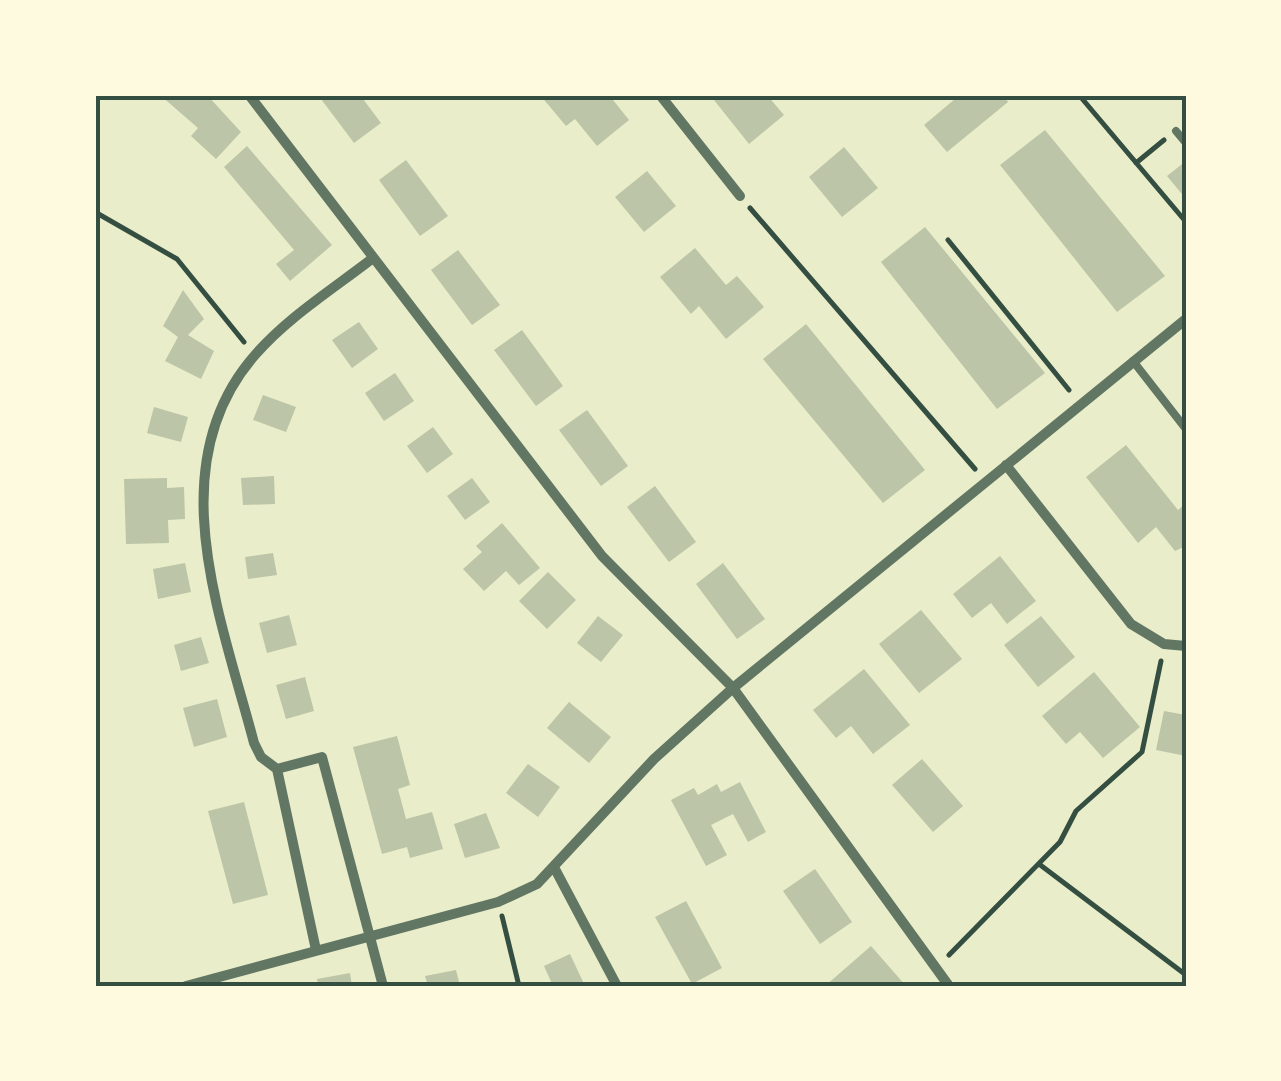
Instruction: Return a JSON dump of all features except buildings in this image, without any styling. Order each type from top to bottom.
[{"type":"street","points":[[249,95],[602,556],[733,688],[949,986]]},
{"type":"street","points":[[660,95],[740,196]]},
{"type":"street","points":[[316,950],[277,769],[261,757],[254,743],[208,557],[205,469],[216,415],[255,354],[374,258]]},
{"type":"street","points":[[186,986],[498,902],[537,884],[654,760],[733,688],[1186,319]]},
{"type":"street","points":[[1006,465],[1131,624],[1164,644],[1186,646]]},
{"type":"street","points":[[277,769],[322,757],[383,986]]},
{"type":"street","points":[[555,869],[617,986]]},
{"type":"lane","points":[[1176,130],[1186,143]]},
{"type":"lane","points":[[1133,361],[1186,429]]},
{"type":"path","points":[[1079,95],[1186,222]]},
{"type":"path","points":[[1136,163],[1176,130]]},
{"type":"path","points":[[740,196],[986,482]]},
{"type":"path","points":[[95,212],[178,259],[255,354]]},
{"type":"path","points":[[948,240],[1080,404]]},
{"type":"path","points":[[935,969],[1060,842],[1076,811],[1142,752],[1164,644]]},
{"type":"path","points":[[1039,864],[1186,975]]},
{"type":"path","points":[[498,902],[519,986]]}]
